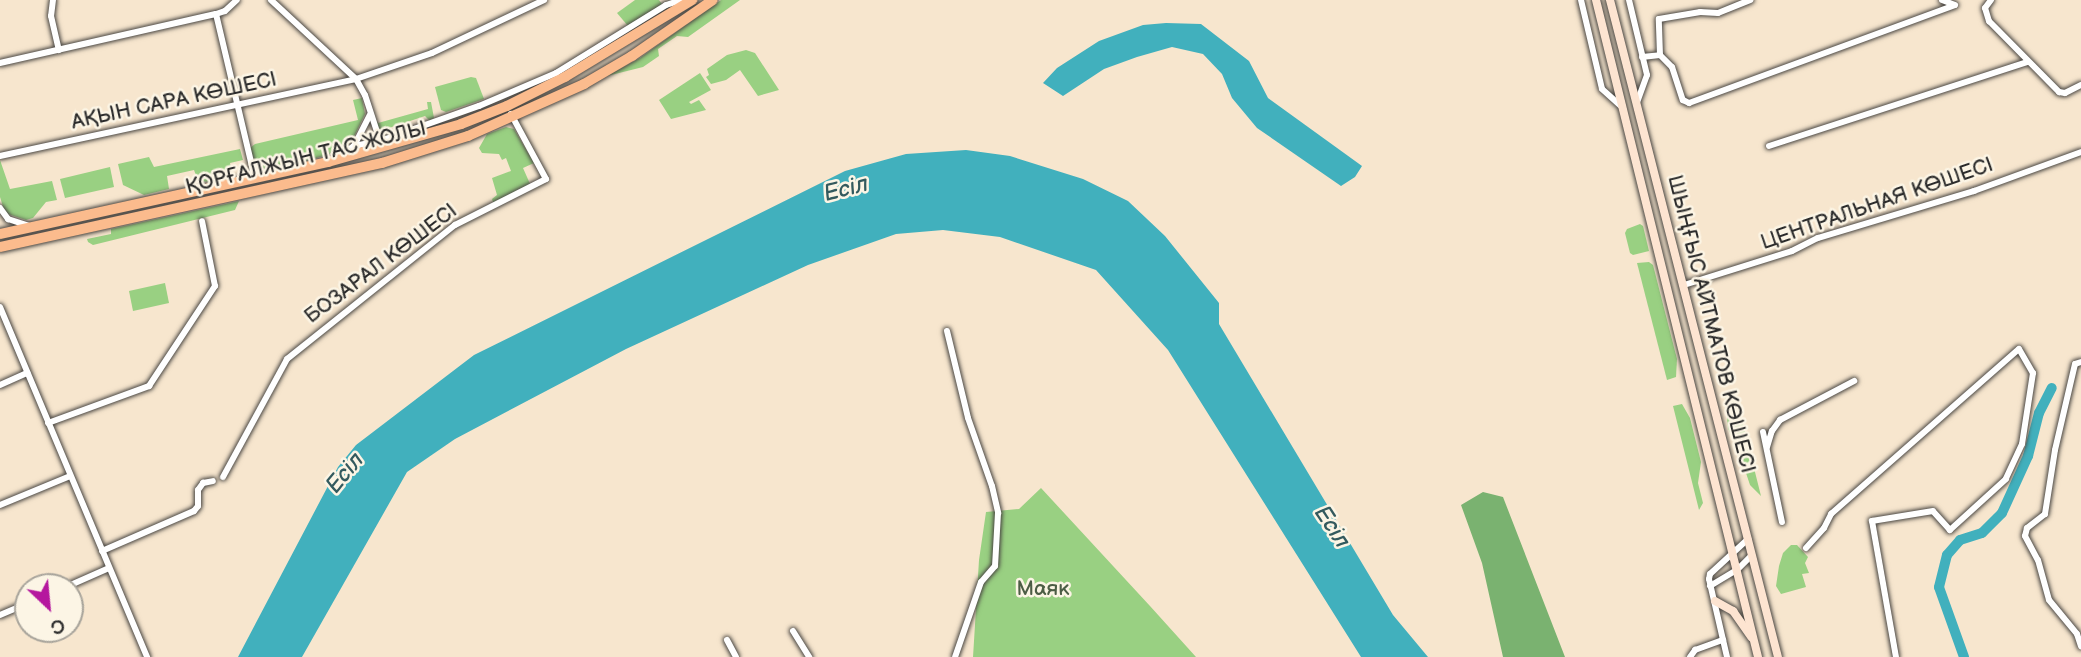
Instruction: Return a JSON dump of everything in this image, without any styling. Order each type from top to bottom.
[{"type":"main road","name":"ҚОРҒАЛЖЫН ТАС ЖОЛЫ","points":[[0,234],[328,162],[461,124],[507,106],[610,52],[692,0]]},
{"type":"main road","name":"ҚОРҒАЛЖЫН ТАС ЖОЛЫ","points":[[0,247],[382,163],[513,118],[584,84],[632,56],[713,0]]},
{"type":"main road","name":"ШЫҢҒЫС АЙТМАТОВ КӨШЕСІ","points":[[1596,0],[1758,657]]},
{"type":"main road","name":"ШЫҢҒЫС АЙТМАТОВ КӨШЕСІ","points":[[1611,0],[1778,657]]},
{"type":"main road","points":[[255,179],[257,191]]},
{"type":"main road","points":[[1715,601],[1733,611],[1755,643]]},
{"type":"street","points":[[53,0],[51,16],[59,50]]},
{"type":"street","points":[[0,64],[216,15],[237,0]]},
{"type":"street","points":[[271,0],[356,79],[365,94],[380,141]]},
{"type":"street","name":"АҚЫН САРА КӨШЕСІ","points":[[0,156],[356,79],[432,53],[544,0]]},
{"type":"street","points":[[328,162],[354,146],[380,141],[480,106],[556,73],[666,5],[681,0]]},
{"type":"street","points":[[1581,0],[1600,83],[1622,107]]},
{"type":"street","points":[[1629,0],[1647,75],[1637,102]]},
{"type":"street","points":[[1751,0],[1718,13],[1700,12],[1659,19],[1660,55],[1672,67],[1683,100],[1689,103],[1955,5],[1942,0]]},
{"type":"street","points":[[1991,0],[1984,15],[2059,92],[2081,85]]},
{"type":"street","points":[[216,15],[255,179]]},
{"type":"street","points":[[1642,57],[1660,55]]},
{"type":"street","points":[[1769,146],[2028,62]]},
{"type":"street","name":"БОЗАРАЛ КӨШЕСІ","points":[[223,477],[287,359],[455,225],[546,180],[507,106]]},
{"type":"street","points":[[354,146],[370,115]]},
{"type":"street","name":"ЦЕНТРАЛЬНАЯ КӨШЕСІ","points":[[1684,285],[1792,251],[1818,238],[1974,191],[2081,152]]},
{"type":"street","points":[[0,208],[8,219],[31,227]]},
{"type":"street","points":[[48,423],[149,386],[215,286],[202,222]]},
{"type":"street","points":[[0,307],[146,657]]},
{"type":"street","points":[[947,331],[968,418],[992,486],[998,513],[995,566],[981,582],[955,657]]},
{"type":"street","points":[[1806,548],[1825,528],[1831,514],[2019,349],[2034,373],[2022,444],[2006,479],[1950,530],[1933,511],[1872,521],[1896,657]]},
{"type":"street","points":[[2081,362],[2075,364],[2072,376],[2055,450],[2045,514],[2027,528],[2025,536],[2038,560],[2049,600],[2077,634],[2081,646]]},
{"type":"street","points":[[0,385],[27,373]]},
{"type":"street","points":[[1767,447],[1772,431],[1780,420],[1854,381]]},
{"type":"street","points":[[1763,432],[1782,522]]},
{"type":"street","points":[[0,505],[70,476]]},
{"type":"street","points":[[102,551],[194,511],[198,506],[198,490],[203,483],[213,481]]},
{"type":"street","points":[[1727,657],[1710,586],[1710,573],[1748,539]]},
{"type":"street","points":[[1710,586],[1737,570],[1752,555]]},
{"type":"street","points":[[84,579],[109,568]]},
{"type":"street","points":[[793,631],[809,657]]},
{"type":"street","points":[[727,640],[736,657]]},
{"type":"street","points":[[1689,656],[1723,640]]},
{"type":"green space","points":[[635,0],[659,0],[662,4],[628,26],[617,13]]},
{"type":"green space","points":[[721,0],[740,0],[688,37],[677,36],[658,49],[659,56],[643,67],[607,76],[640,58]]},
{"type":"green space","points":[[746,50],[755,53],[779,90],[758,96],[740,70],[726,80],[711,84],[706,77],[709,75],[707,69],[727,55]]},
{"type":"green space","points":[[700,73],[711,90],[689,102],[691,104],[699,100],[706,110],[671,119],[659,100]]},
{"type":"green space","points":[[476,78],[484,99],[446,112],[441,110],[435,87]]},
{"type":"green space","points":[[362,98],[365,114],[352,141],[328,155],[266,171],[253,157],[250,148],[255,144],[358,120],[353,100]]},
{"type":"green space","points":[[427,102],[431,102],[434,118],[430,121],[425,116],[386,129],[384,136],[381,135],[374,116],[378,123],[428,109]]},
{"type":"green space","points":[[506,127],[514,129],[534,163],[523,168],[531,186],[494,205],[492,199],[497,195],[492,178],[511,171],[506,158],[502,160],[499,154],[482,153],[479,148],[487,134]]},
{"type":"green space","points":[[240,149],[243,160],[230,163],[233,177],[211,182],[198,181],[194,170],[167,176],[169,189],[144,195],[123,185],[118,164],[149,157],[154,167]]},
{"type":"green space","points":[[0,160],[10,189],[52,181],[57,200],[46,202],[33,218],[26,220],[5,213],[0,197]]},
{"type":"green space","points":[[110,167],[114,187],[65,198],[60,179]]},
{"type":"green space","points":[[239,201],[235,210],[93,245],[87,239],[111,234],[111,229]]},
{"type":"green space","points":[[1640,224],[1643,226],[1649,251],[1633,255],[1630,253],[1625,233],[1627,229]]},
{"type":"green space","points":[[1649,262],[1653,265],[1677,359],[1676,377],[1667,380],[1637,263]]},
{"type":"green space","points":[[165,283],[169,303],[133,311],[129,291]]},
{"type":"green space","points":[[1735,392],[1761,496],[1750,485],[1737,446],[1728,429],[1725,394]]},
{"type":"green space","points":[[1682,404],[1690,418],[1701,462],[1698,483],[1703,503],[1699,510],[1673,406]]},
{"type":"green space","name":"Маяк","points":[[1041,488],[1196,657],[973,657],[979,560],[986,512],[1019,509]]},
{"type":"green space","points":[[1483,492],[1503,497],[1565,657],[1503,657],[1482,563],[1461,505]]},
{"type":"green space","points":[[1791,545],[1797,545],[1808,557],[1805,563],[1809,573],[1802,574],[1806,587],[1781,594],[1776,586],[1779,566],[1783,553]]},
{"type":"water","points":[[1201,24],[1249,61],[1268,98],[1362,166],[1355,177],[1341,186],[1257,128],[1232,98],[1222,74],[1203,54],[1172,47],[1137,57],[1104,69],[1063,96],[1043,83],[1057,68],[1099,41],[1143,25]]},
{"type":"water","name":"Есіл","points":[[966,150],[1010,156],[1083,179],[1128,201],[1165,236],[1219,303],[1219,324],[1393,615],[1428,657],[1361,657],[1168,350],[1096,270],[1000,237],[943,230],[896,234],[808,265],[626,349],[455,439],[407,472],[302,657],[238,657],[338,467],[356,445],[474,355],[845,171],[906,154]]},
{"type":"waterway","points":[[1964,657],[1939,587],[1947,555],[1960,540],[1982,533],[2002,513],[2028,456],[2039,413],[2052,388]]}]
